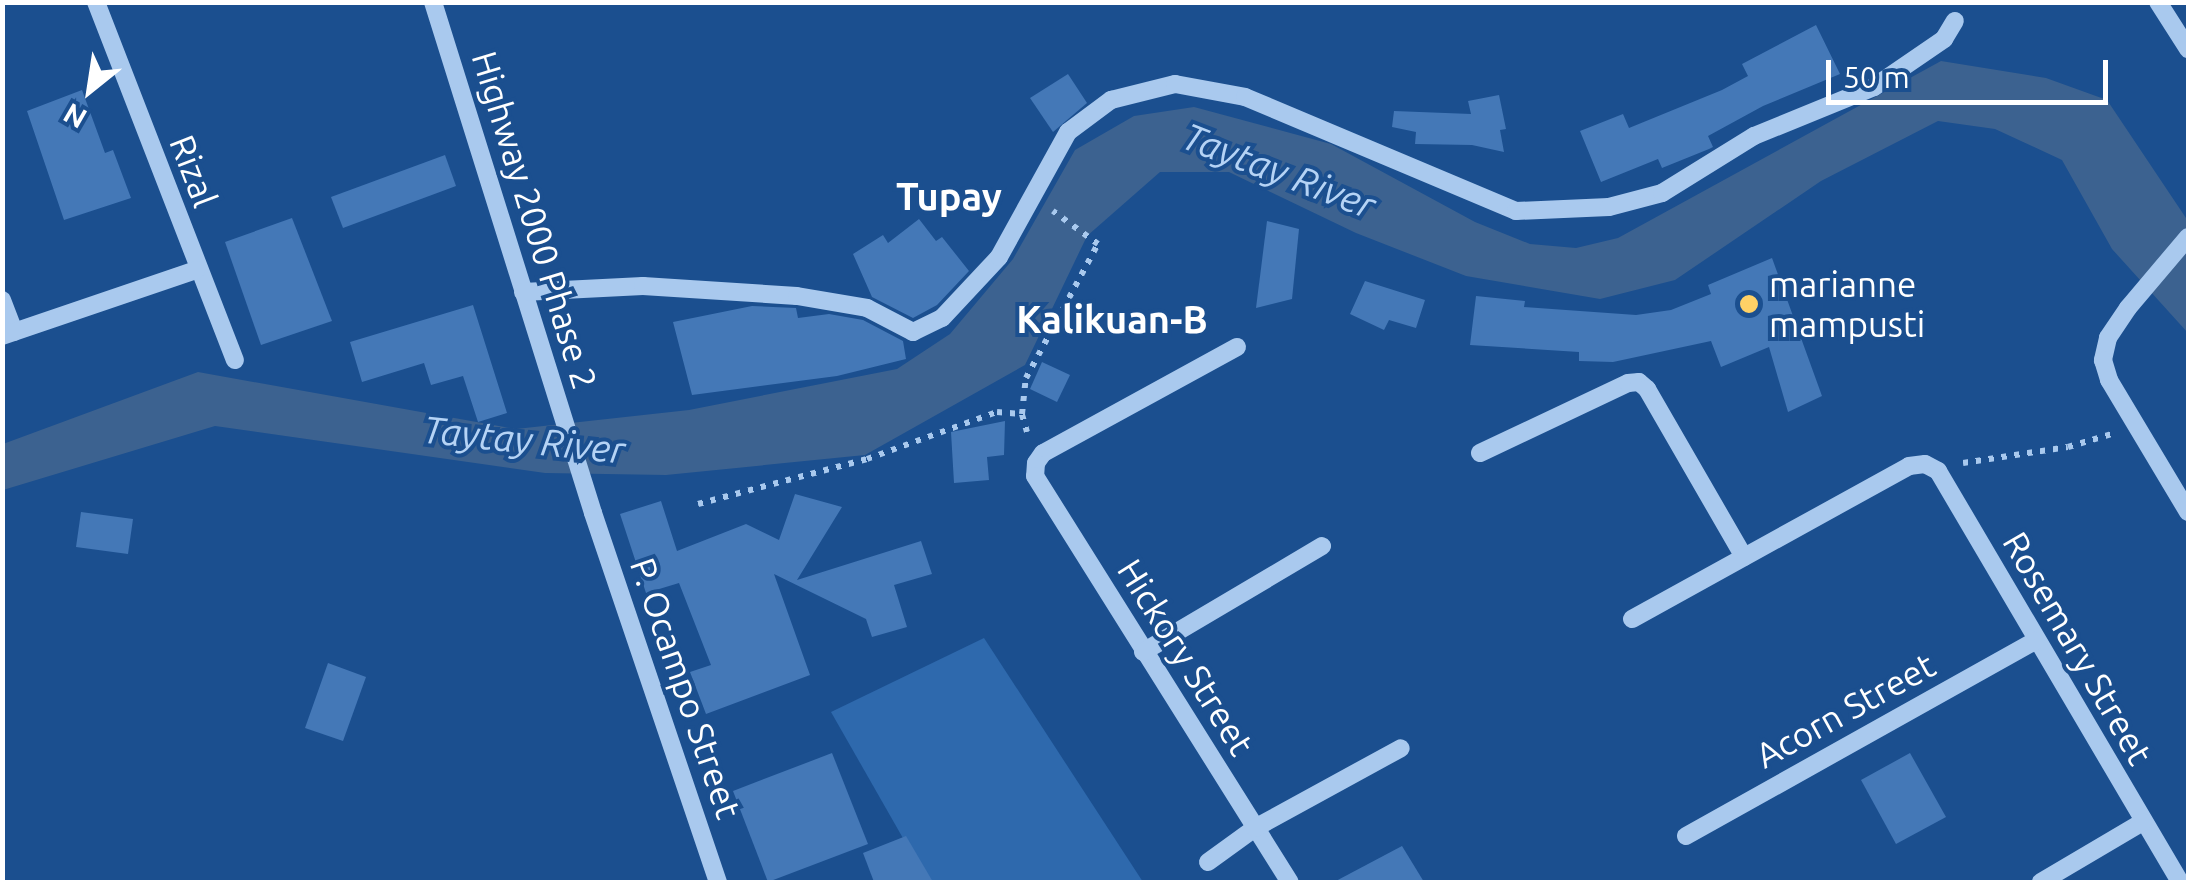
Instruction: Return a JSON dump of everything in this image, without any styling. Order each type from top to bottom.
[{"type":"street","name":"Rizal","points":[[96,2],[196,270],[235,360]]},
{"type":"street","name":"Highway 2000 Phase 2","points":[[433,2],[593,514]]},
{"type":"street","points":[[2158,2],[2188,49]]},
{"type":"street","points":[[523,292],[643,286],[796,296],[867,308],[913,332],[942,318],[999,257],[1068,132],[1112,100],[1175,84],[1245,98],[1516,211],[1609,208],[1662,193],[1754,136],[1874,87],[1944,39],[1955,20]]},
{"type":"street","points":[[2188,237],[2128,308],[2108,338],[2103,360],[2109,380],[2188,512]]},
{"type":"street","points":[[2,300],[8,334],[196,270]]},
{"type":"street","points":[[1036,463],[1044,453],[1237,347]]},
{"type":"street","points":[[1480,453],[1628,383],[1647,389],[1744,557]]},
{"type":"street","name":"Hickory Street","points":[[1036,463],[1035,476],[1290,882]]},
{"type":"street","points":[[1632,619],[1909,466],[1926,464],[1938,470]]},
{"type":"street","name":"Rosemary Street","points":[[1938,470],[2180,882]]},
{"type":"street","name":"P. Ocampo Street","points":[[593,514],[718,882]]},
{"type":"street","points":[[1143,652],[1322,546]]},
{"type":"street","name":"Acorn Street","points":[[1686,836],[2035,641]]},
{"type":"street","points":[[1208,862],[1255,828],[1401,748]]},
{"type":"street","points":[[2042,882],[2143,822]]},
{"type":"path","points":[[1036,463],[1022,414],[1026,378],[1098,244],[1040,201]]},
{"type":"path","points":[[698,504],[867,459],[997,412],[1022,414]]},
{"type":"path","points":[[1938,470],[1978,458],[2068,446],[2138,427]]},
{"type":"shaded area","points":[[984,638],[1143,882],[928,882],[831,712]]},
{"type":"water","name":"Taytay River","points":[[1941,61],[2046,78],[2107,100],[2188,221],[2188,333],[2112,249],[2062,160],[1995,129],[1938,121],[1821,181],[1675,280],[1600,299],[1466,276],[1356,233],[1229,172],[1160,172],[1087,236],[1025,365],[865,455],[666,475],[545,473],[215,426],[3,490],[3,444],[198,372],[516,429],[689,410],[897,369],[950,334],[1013,259],[1075,150],[1134,116],[1194,107],[1331,144],[1475,222],[1530,244],[1576,248],[1618,238]]},
{"type":"building","points":[[1816,25],[1840,74],[1763,106],[1708,136],[1713,147],[1709,149],[1662,168],[1658,159],[1601,182],[1580,131],[1623,114],[1629,128],[1722,90],[1748,76],[1742,64]]},
{"type":"building","points":[[1068,74],[1087,103],[1053,132],[1030,98]]},
{"type":"building","points":[[82,90],[105,153],[113,150],[131,198],[64,220],[27,111]]},
{"type":"building","points":[[1499,95],[1506,129],[1500,130],[1504,152],[1472,145],[1415,144],[1416,132],[1392,127],[1394,111],[1471,114],[1468,101]]},
{"type":"building","points":[[445,155],[456,186],[343,228],[331,197]]},
{"type":"building","points":[[292,218],[332,321],[261,345],[225,242]]},
{"type":"building","points":[[919,219],[936,241],[942,237],[969,271],[937,305],[913,318],[872,297],[853,254],[883,235],[888,243]]},
{"type":"building","points":[[1267,221],[1299,229],[1292,299],[1256,308]]},
{"type":"building","points":[[1772,258],[1822,396],[1788,412],[1769,347],[1721,367],[1711,341],[1613,362],[1579,361],[1579,352],[1470,345],[1476,296],[1525,301],[1524,307],[1636,315],[1671,310],[1711,294],[1708,285]]},
{"type":"building","points":[[1365,281],[1425,300],[1416,328],[1389,320],[1384,330],[1350,314]]},
{"type":"building","points":[[473,305],[507,413],[478,422],[463,376],[431,385],[424,363],[362,382],[350,342]]},
{"type":"building","points":[[752,306],[796,308],[798,318],[829,314],[863,320],[903,341],[906,359],[837,376],[692,395],[673,322]]},
{"type":"building","points":[[1042,362],[1070,375],[1057,402],[1030,389]]},
{"type":"building","points":[[1005,421],[1004,455],[987,457],[989,480],[954,483],[951,432]]},
{"type":"building","points":[[795,494],[842,507],[797,580],[921,541],[932,574],[894,585],[907,627],[872,637],[866,619],[774,574],[810,675],[706,714],[690,672],[711,665],[679,583],[646,593],[620,514],[661,501],[677,551],[746,524],[779,540]]},
{"type":"building","points":[[81,512],[133,519],[128,554],[76,547]]},
{"type":"building","points":[[328,663],[366,677],[343,741],[305,728]]},
{"type":"building","points":[[832,753],[868,844],[768,882],[733,791]]},
{"type":"building","points":[[1910,753],[1946,817],[1896,844],[1861,780]]},
{"type":"building","points":[[906,836],[933,882],[874,882],[863,853]]},
{"type":"building","points":[[1402,846],[1424,882],[1334,882]]},
{"type":"place","name":"marianne mampusti","points":[[1749,304]]},
{"type":"district","name":"Tupay","points":[[949,197]]},
{"type":"district","name":"Kalikuan-B","points":[[1112,320]]}]
